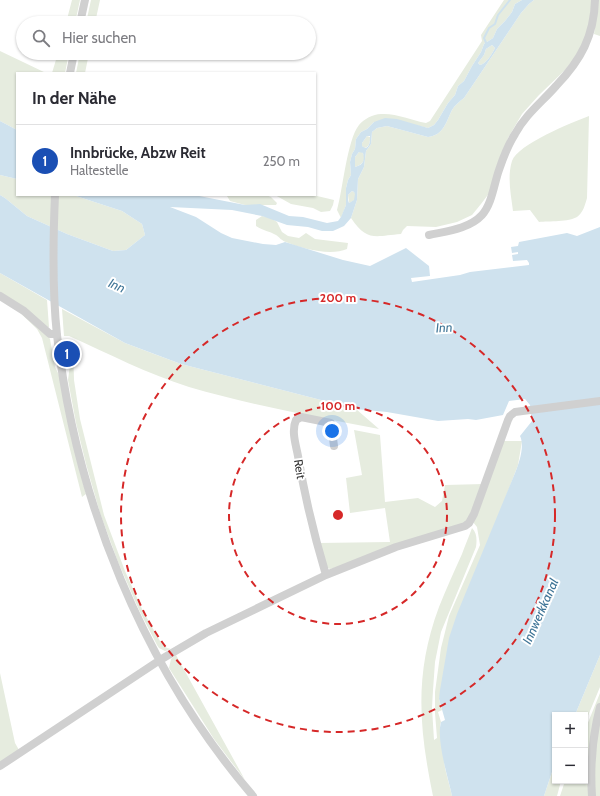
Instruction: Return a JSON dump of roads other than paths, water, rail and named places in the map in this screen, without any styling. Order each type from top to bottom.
[{"type":"street","points":[[82,16],[86,0]]},
{"type":"street","points":[[429,236],[468,226],[475,222],[483,214],[495,184],[499,169],[516,131],[532,110],[557,86],[584,51],[591,34],[595,0]]},
{"type":"street","points":[[70,72],[73,60]]},
{"type":"street","points":[[55,196],[54,286],[57,334],[66,395],[74,432],[98,516],[124,584],[173,684],[211,742],[253,796]]},
{"type":"street","points":[[0,296],[24,310],[50,334],[57,334]]},
{"type":"street","points":[[0,766],[160,660],[206,633],[326,575],[396,547],[469,523],[485,488],[510,416],[515,412],[600,401]]},
{"type":"street","name":"Reit","points":[[326,575],[312,530],[304,489],[294,431],[296,420],[301,417],[331,423],[334,446]]},
{"type":"street","points":[[592,796],[591,761],[596,721],[600,707]]},
{"type":"water","points":[[522,0],[534,0],[521,13],[464,98],[453,108],[444,127],[438,134],[428,137],[387,126],[377,128],[372,132],[371,144],[366,151],[364,167],[358,179],[357,200],[351,218],[344,226],[333,231],[322,231],[308,227],[287,225],[262,216],[232,210],[170,207],[196,217],[221,233],[232,238],[276,245],[285,242],[343,260],[370,266],[406,248],[429,266],[430,276],[411,278],[412,282],[460,275],[470,272],[529,265],[527,260],[513,261],[512,255],[518,254],[518,252],[512,253],[511,247],[518,246],[519,242],[567,233],[577,236],[600,227],[600,655],[576,712],[552,712],[552,772],[544,796],[452,796],[441,748],[441,722],[445,720],[439,699],[449,638],[457,614],[515,473],[522,449],[520,436],[532,421],[530,405],[525,399],[509,401],[503,415],[476,420],[468,419],[438,421],[387,412],[356,409],[181,364],[125,343],[0,273],[0,195],[27,216],[67,234],[113,251],[126,250],[145,235],[142,224],[122,211],[76,196],[199,196],[245,205],[260,204],[289,216],[303,217],[327,223],[338,221],[346,205],[346,188],[351,175],[350,162],[355,149],[356,139],[361,132],[367,129],[374,122],[385,118],[397,119],[428,128],[434,125],[455,95],[458,86],[464,81],[484,44],[493,38],[497,29],[512,12],[515,4]],"holes":[[[492,45],[495,48],[487,61],[480,65],[478,63],[484,55],[486,49]],[[367,136],[370,136],[369,145],[365,148],[362,146],[362,143]],[[359,152],[363,153],[363,162],[355,167],[355,157]],[[352,191],[354,192],[354,200],[349,203],[348,195]]]},
{"type":"water","points":[[0,121],[16,129],[16,179],[0,175]]},
{"type":"waterway","points":[[487,45],[484,38],[489,28],[495,24],[498,15],[510,0]]},
{"type":"place","name":"Innbrücke, Abzw Reit","points":[[67,354]]},
{"type":"water label","name":"Inn","points":[[117,285]]},
{"type":"water label","name":"Inn","points":[[444,327]]},
{"type":"water label","name":"Innwerkkanal","points":[[540,611]]}]
